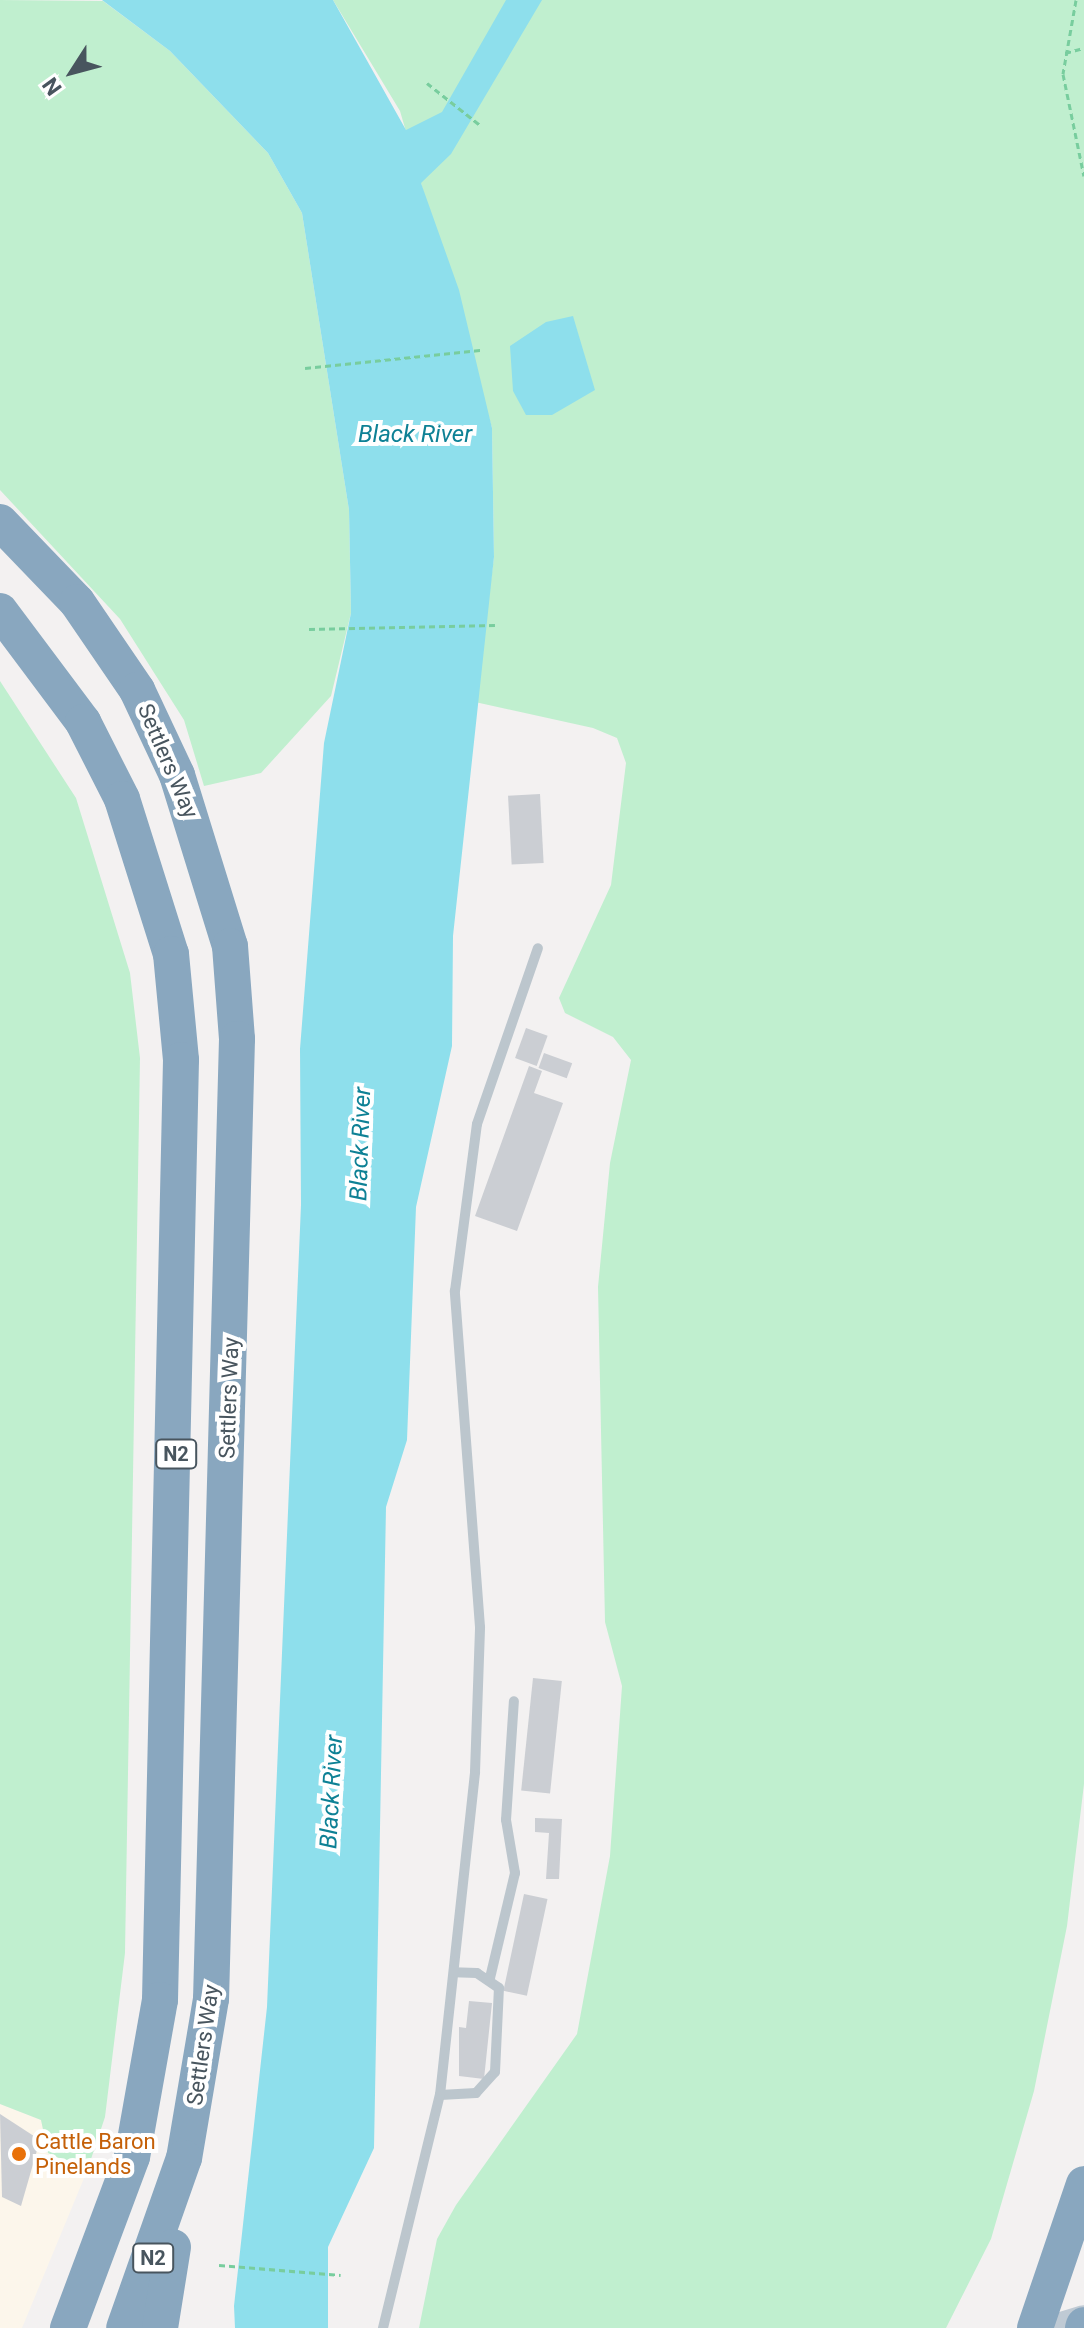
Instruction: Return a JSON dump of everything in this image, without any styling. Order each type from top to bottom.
[{"type":"highway","name":"Settlers Way","points":[[0,522],[77,602],[137,690],[208,859],[230,946],[236,1142],[213,1968],[198,2095],[177,2185],[124,2328]]},
{"type":"highway","name":"N2","points":[[0,611],[83,722],[122,799],[171,954],[181,1060],[160,2000],[124,2185],[68,2328]]},
{"type":"highway","points":[[1035,2328],[1084,2184]]},
{"type":"highway","points":[[160,2328],[177,2185]]},
{"type":"main road","points":[[1055,2328],[1084,2319]]},
{"type":"lane","points":[[383,2328],[440,2095],[475,1772],[480,1627],[455,1291],[477,1124],[538,948]]},
{"type":"lane","points":[[440,2095],[476,2093],[495,2072],[502,2004],[490,1978],[515,1873],[506,1820],[514,1701]]},
{"type":"lane","points":[[454,1972],[490,1978]]},
{"type":"path","points":[[1076,0],[1065,53],[1066,103],[1084,176]]},
{"type":"path","points":[[1065,53],[1084,48]]},
{"type":"path","points":[[427,83],[480,125]]},
{"type":"path","points":[[305,368],[480,350]]},
{"type":"path","points":[[309,629],[495,625]]},
{"type":"path","points":[[219,2265],[341,2275]]},
{"type":"shaded area","points":[[0,2104],[41,2120],[48,2153],[87,2171],[22,2328],[0,2328]]},
{"type":"green space","points":[[0,0],[103,1],[170,51],[268,153],[302,213],[349,510],[351,613],[331,696],[261,773],[204,786],[184,720],[120,619],[0,490]]},
{"type":"green space","points":[[333,0],[1084,0],[1084,1784],[1067,1926],[1034,2091],[991,2239],[946,2328],[419,2328],[437,2239],[456,2205],[577,2034],[610,1856],[622,1686],[605,1622],[598,1287],[610,1163],[631,1060],[613,1037],[565,1013],[559,998],[611,885],[626,763],[617,738],[593,728],[475,702],[494,557],[492,428],[400,111]]},
{"type":"green space","points":[[0,681],[76,798],[130,973],[140,1058],[125,1953],[105,2117],[87,2171],[48,2153],[41,2120],[0,2104]]},
{"type":"water","name":"Black River","points":[[102,0],[333,0],[406,130],[442,112],[506,0],[542,0],[451,154],[421,183],[459,290],[492,428],[494,557],[453,936],[452,1046],[416,1207],[407,1440],[386,1507],[374,2148],[328,2247],[328,2328],[235,2328],[234,2306],[267,2007],[301,1205],[300,1049],[324,743],[351,613],[349,510],[302,213],[268,153],[170,51]]},
{"type":"water","points":[[573,316],[595,390],[552,415],[526,415],[513,391],[510,346],[546,322]]},
{"type":"building","points":[[540,794],[544,863],[512,865],[508,796]]},
{"type":"building","points":[[526,1028],[548,1036],[537,1066],[515,1058]]},
{"type":"building","points":[[544,1053],[572,1063],[567,1078],[539,1068]]},
{"type":"building","points":[[529,1066],[542,1071],[534,1093],[563,1103],[517,1231],[475,1216]]},
{"type":"building","points":[[533,1678],[562,1681],[550,1793],[521,1790]]},
{"type":"building","points":[[535,1818],[562,1819],[559,1879],[546,1879],[549,1833],[535,1832]]},
{"type":"building","points":[[524,1894],[547,1899],[527,1996],[503,1991]]},
{"type":"building","points":[[469,2001],[492,2003],[484,2079],[459,2076],[459,2027],[466,2028]]},
{"type":"building","name":"Cattle Baron Pinelands","points":[[0,2114],[40,2140],[21,2206],[2,2197]]},
{"type":"place","name":"Cattle Baron Pinelands","points":[[19,2154]]}]
